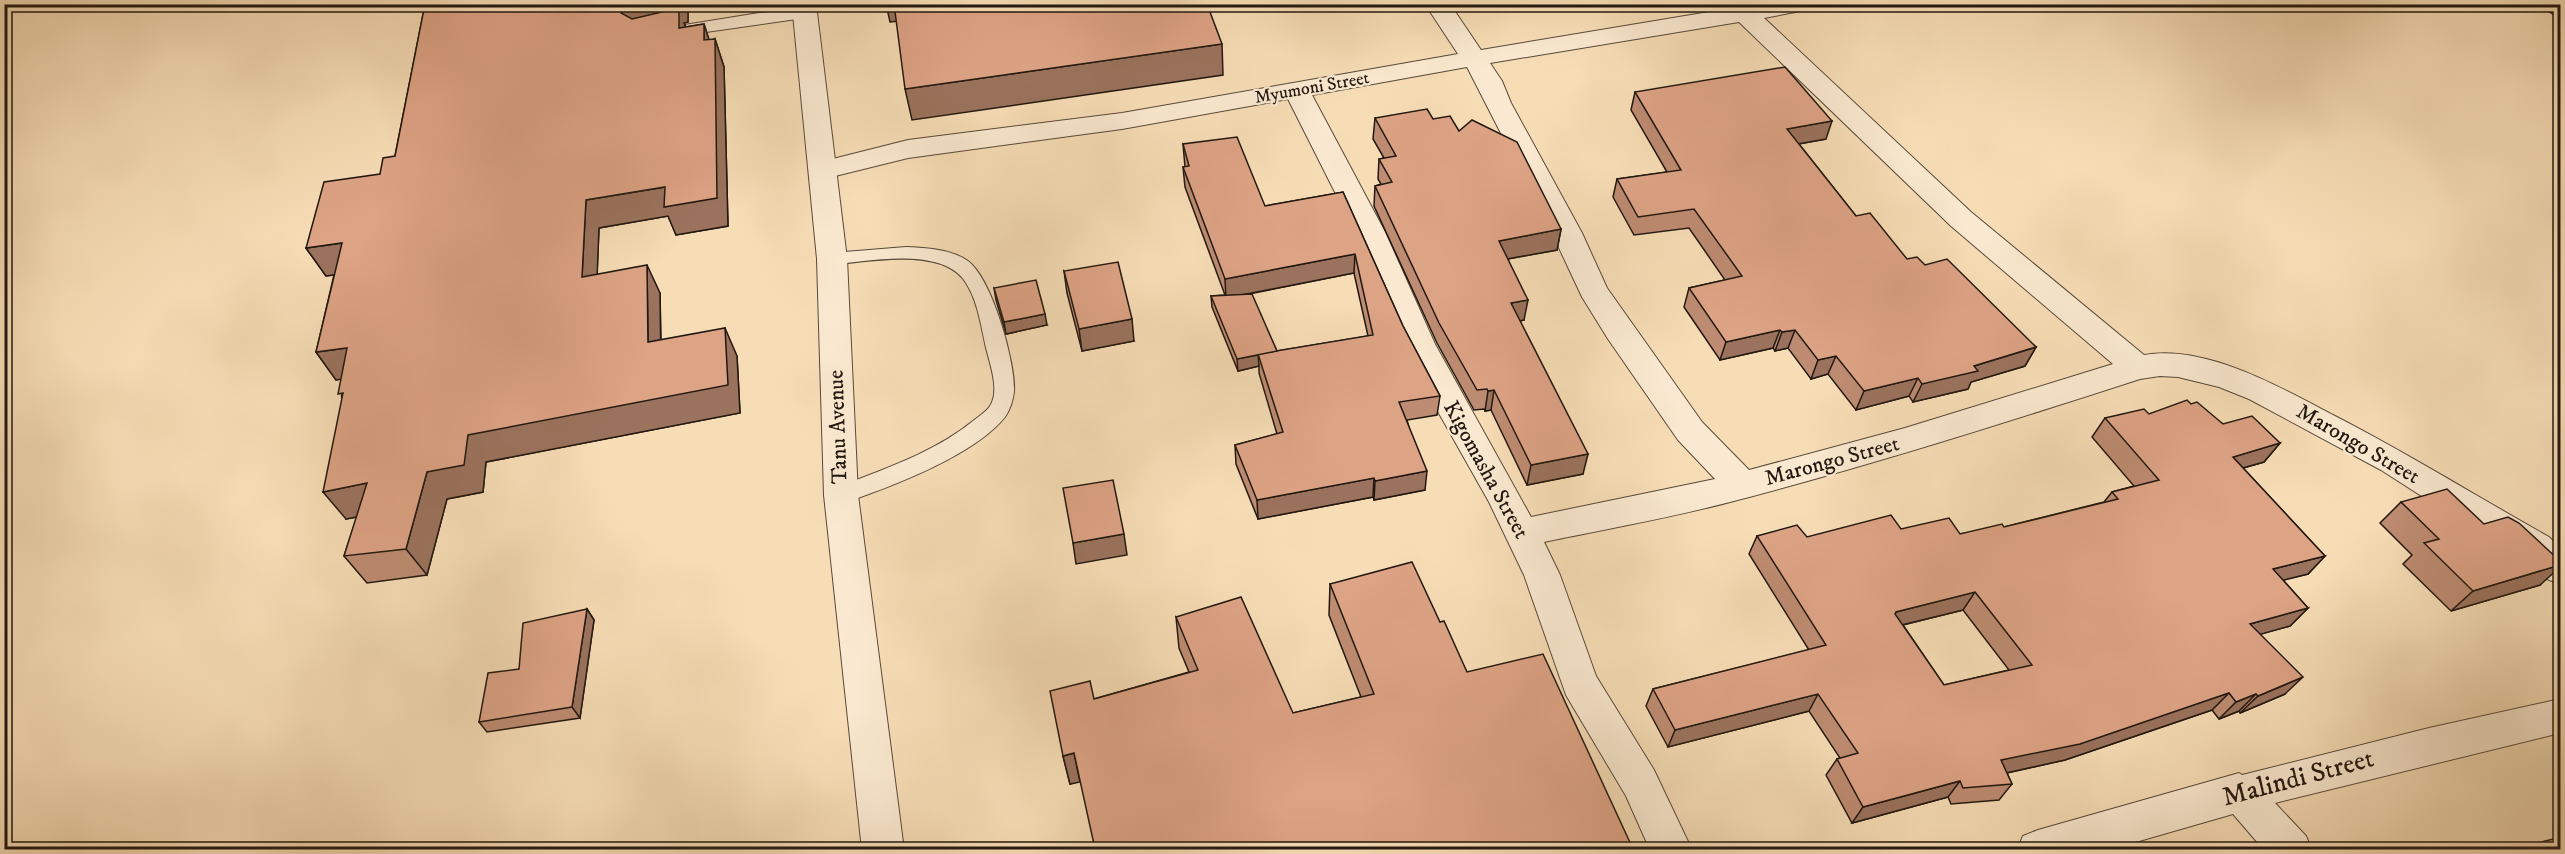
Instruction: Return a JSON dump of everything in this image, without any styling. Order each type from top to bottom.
[{"type":"street","points":[[1437,4],[1490,81],[1498,103],[1567,233],[1593,290],[1618,331],[1690,431],[1742,484]]},
{"type":"street","name":"Myumoni Street","points":[[823,170],[908,149],[1122,121],[1297,91],[1474,58],[1683,15],[1746,15],[1802,4]]},
{"type":"street","name":"Tanu Avenue","points":[[805,9],[832,259],[841,495],[883,849]]},
{"type":"street","points":[[1746,15],[1960,219],[2138,368]]},
{"type":"street","name":"Kigomasha Street","points":[[1297,91],[1370,232],[1424,354],[1542,575],[1579,683],[1640,783],[1671,849]]},
{"type":"street","name":"Marongo Street","points":[[1521,533],[1667,504],[1928,435],[2138,368],[2160,364],[2178,365],[2260,390],[2393,461],[2471,510],[2552,551]]},
{"type":"street","name":"Malindi Street","points":[[2038,849],[2239,792],[2434,743],[2560,716]]},
{"type":"street","points":[[2239,792],[2291,849]]},
{"type":"lane","points":[[660,36],[805,9]]},
{"type":"lane","points":[[832,259],[877,254],[928,255],[954,260],[963,266],[979,289],[990,323],[1005,389],[999,411],[940,455],[841,495]]},
{"type":"building","points":[[425,4],[635,4],[624,7],[621,13],[632,19],[679,8],[679,28],[704,24],[704,40],[715,39],[717,198],[664,207],[665,187],[586,200],[582,277],[647,265],[648,342],[725,328],[728,385],[468,435],[464,465],[427,472],[406,549],[344,556],[367,483],[323,492],[343,393],[338,394],[347,348],[316,352],[342,243],[306,248],[324,182],[380,174],[383,158],[395,156]]},
{"type":"building","points":[[894,4],[1207,4],[1222,44],[905,89]]},
{"type":"building","points":[[1785,67],[1832,121],[1787,129],[1856,216],[1870,213],[1907,259],[1917,257],[1925,265],[1947,259],[2036,347],[1974,366],[1978,371],[1922,384],[1918,378],[1864,391],[1836,356],[1818,360],[1795,330],[1782,332],[1780,330],[1726,342],[1689,288],[1742,276],[1694,209],[1638,217],[1617,179],[1681,170],[1635,92]]},
{"type":"building","points":[[1427,109],[1433,119],[1450,116],[1459,131],[1472,120],[1517,142],[1561,229],[1499,241],[1528,300],[1511,303],[1588,454],[1531,465],[1494,390],[1477,390],[1439,323],[1375,186],[1392,182],[1379,159],[1396,156],[1375,118]]},
{"type":"building","points":[[1237,137],[1265,206],[1343,192],[1403,326],[1440,396],[1399,402],[1427,471],[1375,481],[1374,478],[1257,500],[1235,445],[1283,432],[1258,354],[1373,335],[1355,254],[1225,279],[1183,167],[1189,166],[1183,144]]},
{"type":"building","points":[[1118,262],[1132,319],[1079,329],[1064,271]]},
{"type":"building","points":[[1036,280],[1045,314],[1004,322],[994,288]]},
{"type":"building","points":[[1252,294],[1277,351],[1237,359],[1211,296]]},
{"type":"building","points":[[2187,400],[2191,404],[2197,402],[2223,424],[2252,416],[2280,443],[2233,457],[2325,556],[2273,569],[2308,608],[2250,624],[2303,677],[2258,696],[2256,694],[2236,702],[2229,693],[2080,744],[2001,760],[2012,784],[1963,788],[1960,781],[1863,807],[1837,759],[1858,753],[1818,694],[1675,730],[1653,689],[1826,645],[1757,536],[1797,525],[1807,537],[1891,515],[1901,529],[1949,518],[1960,534],[2002,524],[2004,527],[2118,499],[2112,492],[2159,480],[2105,418],[2144,409],[2149,414]],"holes":[[[1975,592],[2032,665],[1944,685],[1895,614]]]},
{"type":"building","points":[[1113,480],[1124,534],[1073,543],[1063,488]]},
{"type":"building","points":[[2447,489],[2484,524],[2508,517],[2519,523],[2560,561],[2560,565],[2473,591],[2424,543],[2439,539],[2401,502]]},
{"type":"building","points":[[1412,562],[1440,622],[1444,621],[1467,672],[1543,654],[1633,849],[1095,849],[1074,753],[1063,756],[1050,691],[1090,681],[1094,699],[1198,670],[1176,617],[1241,597],[1293,713],[1374,694],[1330,584]]},
{"type":"building","points":[[587,609],[572,707],[479,722],[488,673],[519,669],[523,623]]},
{"type":"building","points":[[2557,838],[2560,841],[2560,849],[2518,848]]}]
